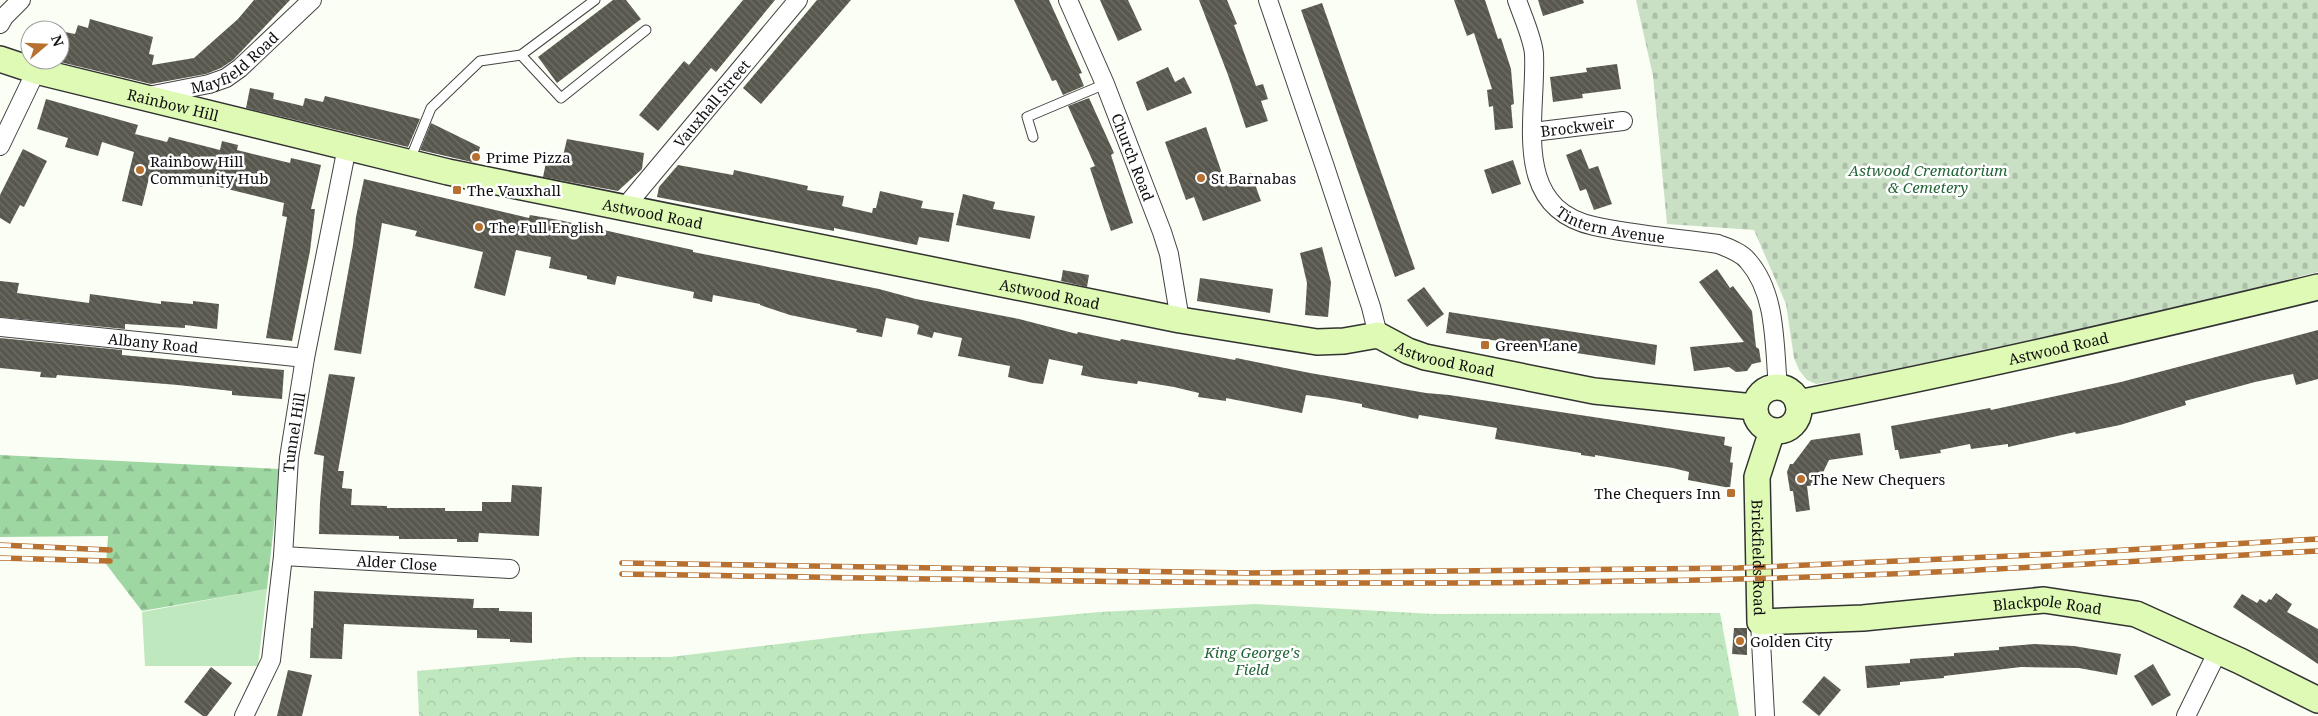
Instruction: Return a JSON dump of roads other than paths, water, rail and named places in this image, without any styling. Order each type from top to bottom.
[{"type":"main road","name":"Rainbow Hill","points":[[0,59],[36,71],[347,147]]},
{"type":"main road","name":"Astwood Road","points":[[347,147],[408,162],[1180,320],[1317,342],[1344,341],[1378,335],[1408,351],[1425,357],[1594,391],[1754,407]]},
{"type":"main road","name":"Astwood Road","points":[[1798,403],[1941,375],[2102,339],[2318,287]]},
{"type":"main road","points":[[1778,387],[1790,392],[1798,403],[1799,409],[1795,422],[1785,430],[1772,431],[1760,425],[1754,407],[1756,401],[1765,390],[1778,387]]},
{"type":"main road","name":"Brickfields Road","points":[[1760,622],[1757,477],[1772,431]]},
{"type":"main road","name":"Blackpole Road","points":[[1760,622],[1863,618],[2044,600],[2136,614],[2318,700]]},
{"type":"street","points":[[0,24],[4,17],[21,0]]},
{"type":"street","name":"Mayfield Road","points":[[142,97],[210,84],[226,78],[240,68],[312,0]]},
{"type":"street","name":"Vauxhall Street","points":[[625,207],[798,0]]},
{"type":"street","name":"Church Road","points":[[1068,0],[1105,84],[1162,232],[1169,254],[1180,320]]},
{"type":"street","points":[[1268,0],[1328,176],[1378,335]]},
{"type":"street","name":"Tintern Avenue","points":[[1516,0],[1534,52],[1531,155],[1537,179],[1552,203],[1563,212],[1593,226],[1718,244],[1734,250],[1748,260],[1760,280],[1770,306],[1778,387]]},
{"type":"street","points":[[0,146],[36,71]]},
{"type":"street","name":"Brockweir","points":[[1533,132],[1623,121]]},
{"type":"street","name":"Tunnel Hill","points":[[244,716],[272,660],[283,556],[290,458],[305,358],[347,147]]},
{"type":"street","name":"Albany Road","points":[[0,327],[305,358]]},
{"type":"street","name":"Alder Close","points":[[283,556],[510,569]]},
{"type":"street","name":"Brickfields Road","points":[[1760,622],[1765,716]]},
{"type":"street","points":[[2186,716],[2218,652]]},
{"type":"lane","points":[[408,162],[431,108],[480,61],[522,55],[595,0]]},
{"type":"lane","points":[[522,55],[561,98],[646,30]]},
{"type":"lane","points":[[1033,137],[1027,117],[1105,84]]},
{"type":"railway","points":[[622,563],[1247,573],[1738,568],[2055,554],[2318,539]]},
{"type":"railway","points":[[0,545],[110,550]]},
{"type":"railway","points":[[622,574],[1180,582],[1599,582],[1884,574],[2318,551]]},
{"type":"railway","points":[[0,558],[110,561]]},
{"type":"place","name":"Prime Pizza","points":[[476,157]]},
{"type":"place","name":"Rainbow Hill Community Hub","points":[[140,170]]},
{"type":"place","name":"St Barnabas","points":[[1201,178]]},
{"type":"place","name":"The Vauxhall","points":[[457,190]]},
{"type":"place","name":"The Full English","points":[[479,227]]},
{"type":"place","name":"Green Lane","points":[[1485,345]]},
{"type":"place","name":"The New Chequers","points":[[1801,479]]},
{"type":"place","name":"The Chequers Inn","points":[[1731,493]]},
{"type":"place","name":"Golden City","points":[[1740,641]]},
{"type":"park label","name":"Astwood Crematorium & Cemetery","points":[[1928,178]]},
{"type":"park label","name":"King George's Field","points":[[1252,660]]}]
